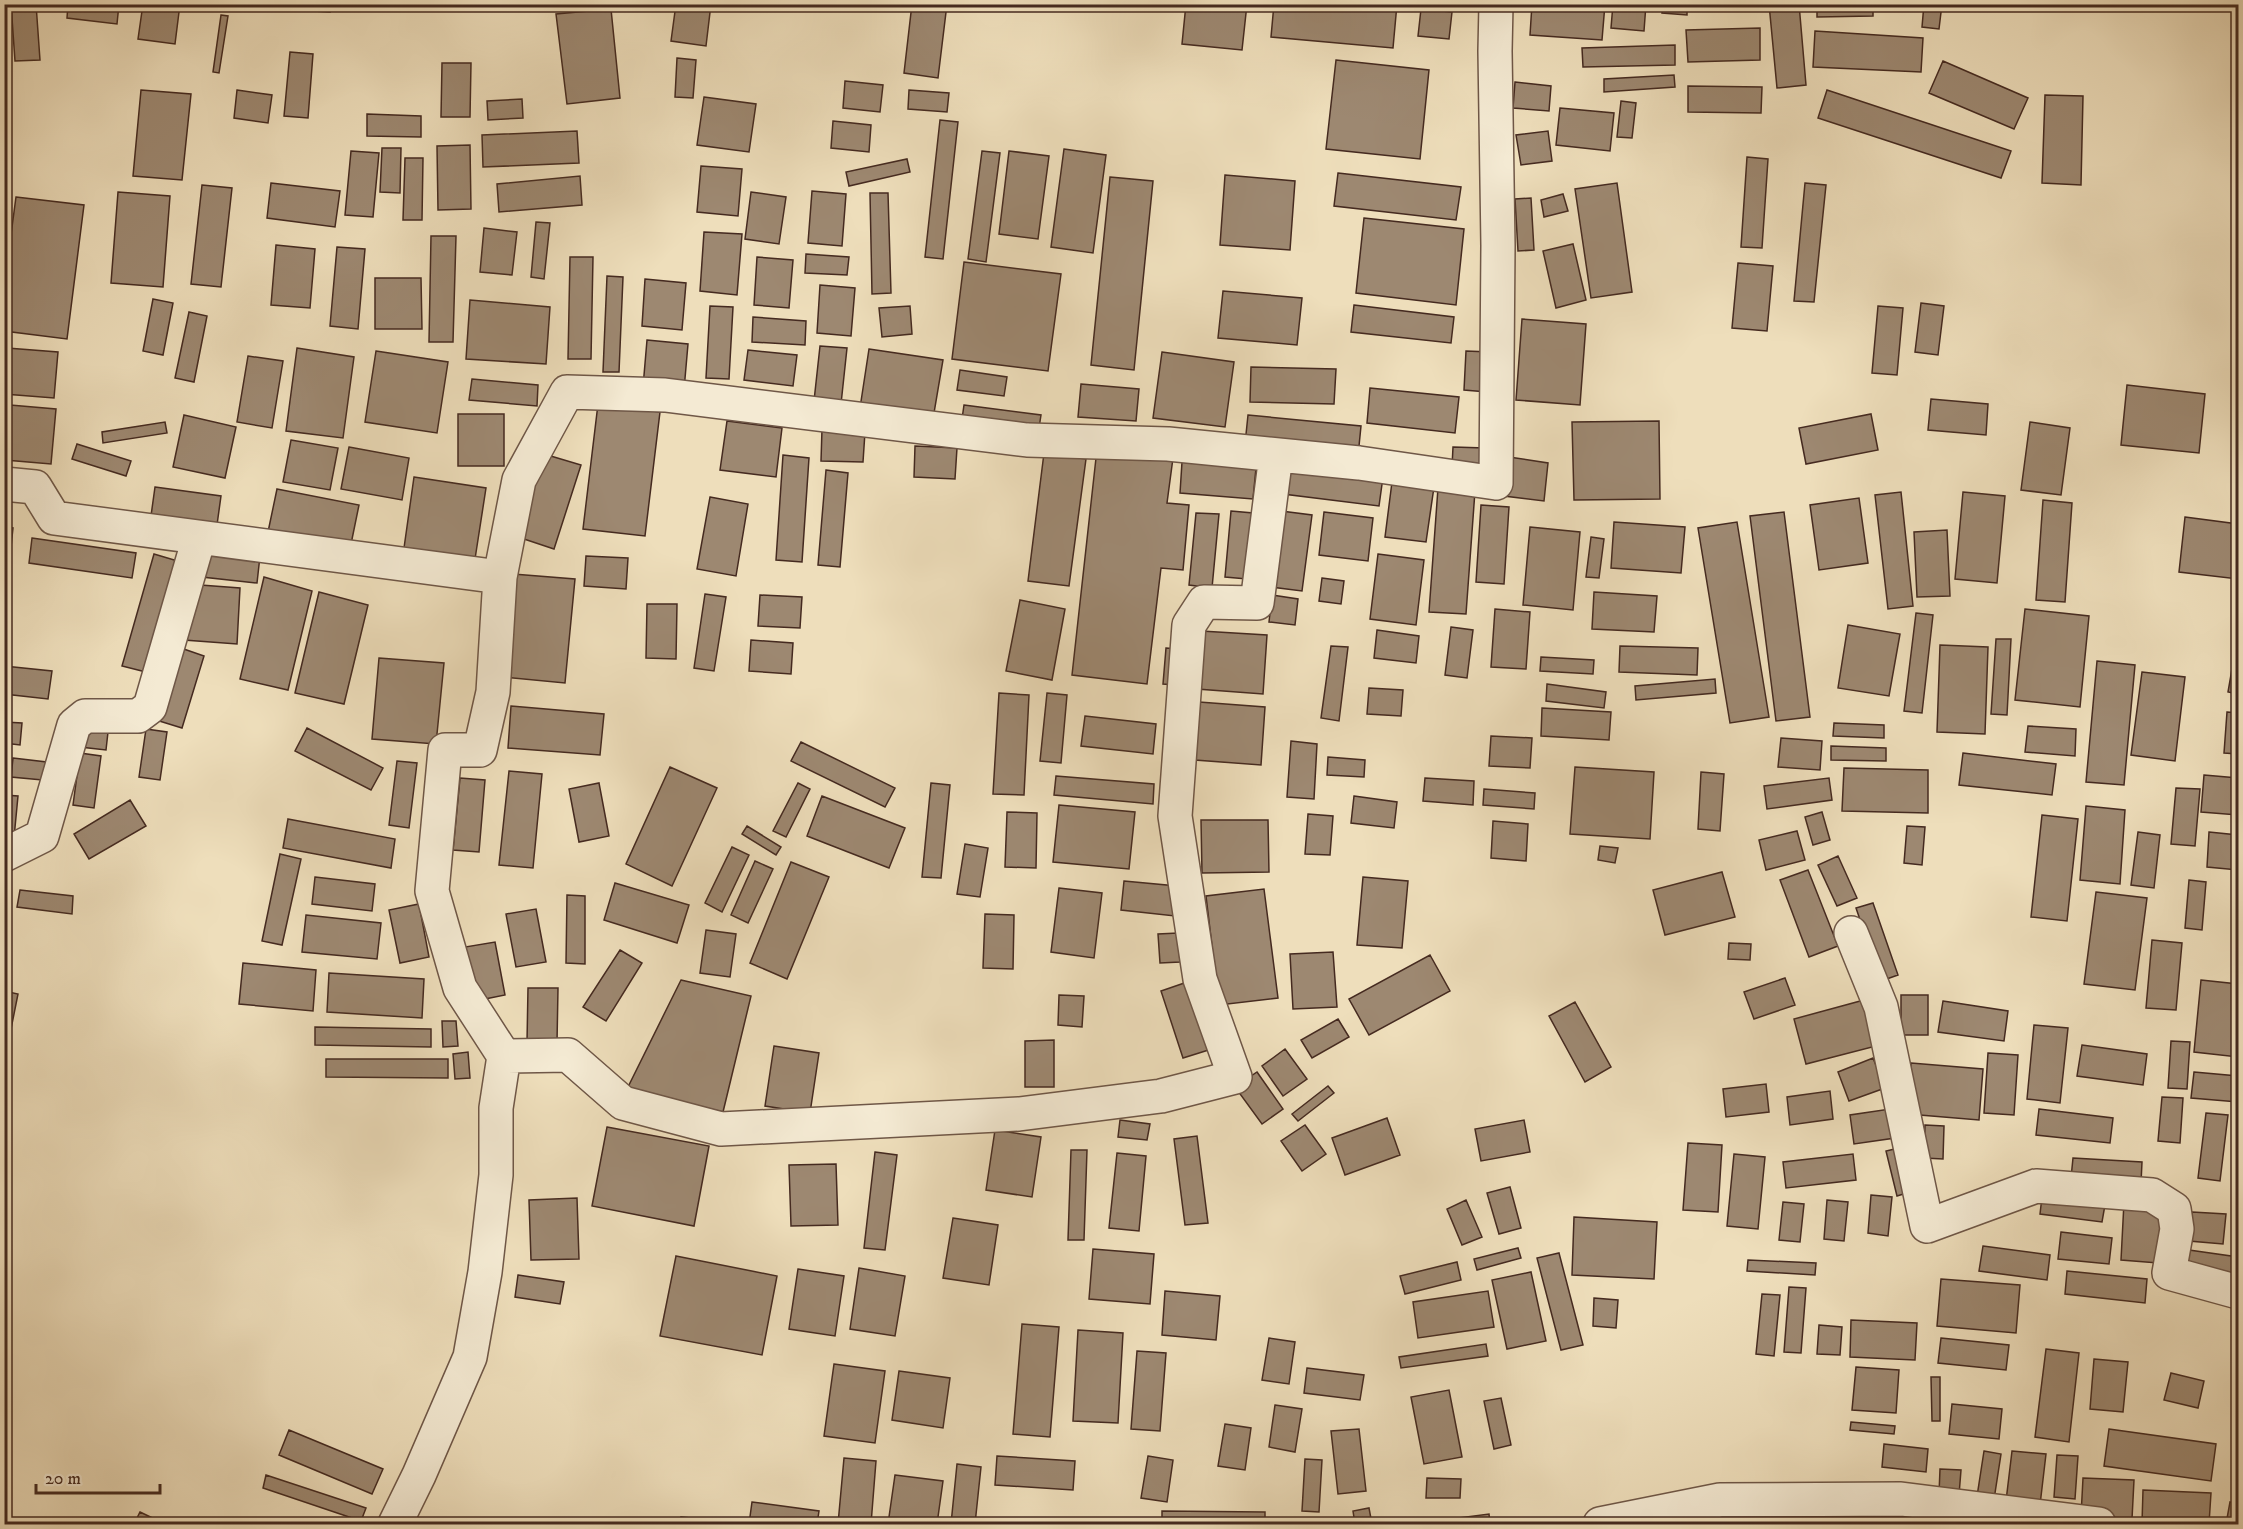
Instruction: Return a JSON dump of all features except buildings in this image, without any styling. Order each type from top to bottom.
[{"type":"street","points":[[395,1524],[419,1475],[470,1357],[490,1229],[496,1175],[496,1108],[504,1056],[460,988],[432,891],[445,750],[480,750],[493,692],[500,577],[519,480],[567,392],[665,395],[1027,440],[1168,444],[1359,464],[1496,483],[1498,246],[1496,4]]},
{"type":"street","points":[[504,1056],[568,1055],[623,1103],[721,1129],[1019,1114],[1161,1096],[1235,1077],[1200,979],[1175,816],[1189,625],[1204,602],[1257,603],[1276,455]]},
{"type":"street","points":[[4,484],[35,487],[54,518],[500,577]]},
{"type":"street","points":[[4,855],[42,836],[74,725],[86,716],[138,716],[150,707],[199,538]]},
{"type":"street","points":[[1851,933],[1881,1007],[1927,1226],[2036,1186],[2151,1195],[2174,1209],[2176,1229],[2169,1274],[2238,1292]]},
{"type":"street","points":[[1600,1524],[1720,1500],[1901,1498],[2099,1524]]}]
